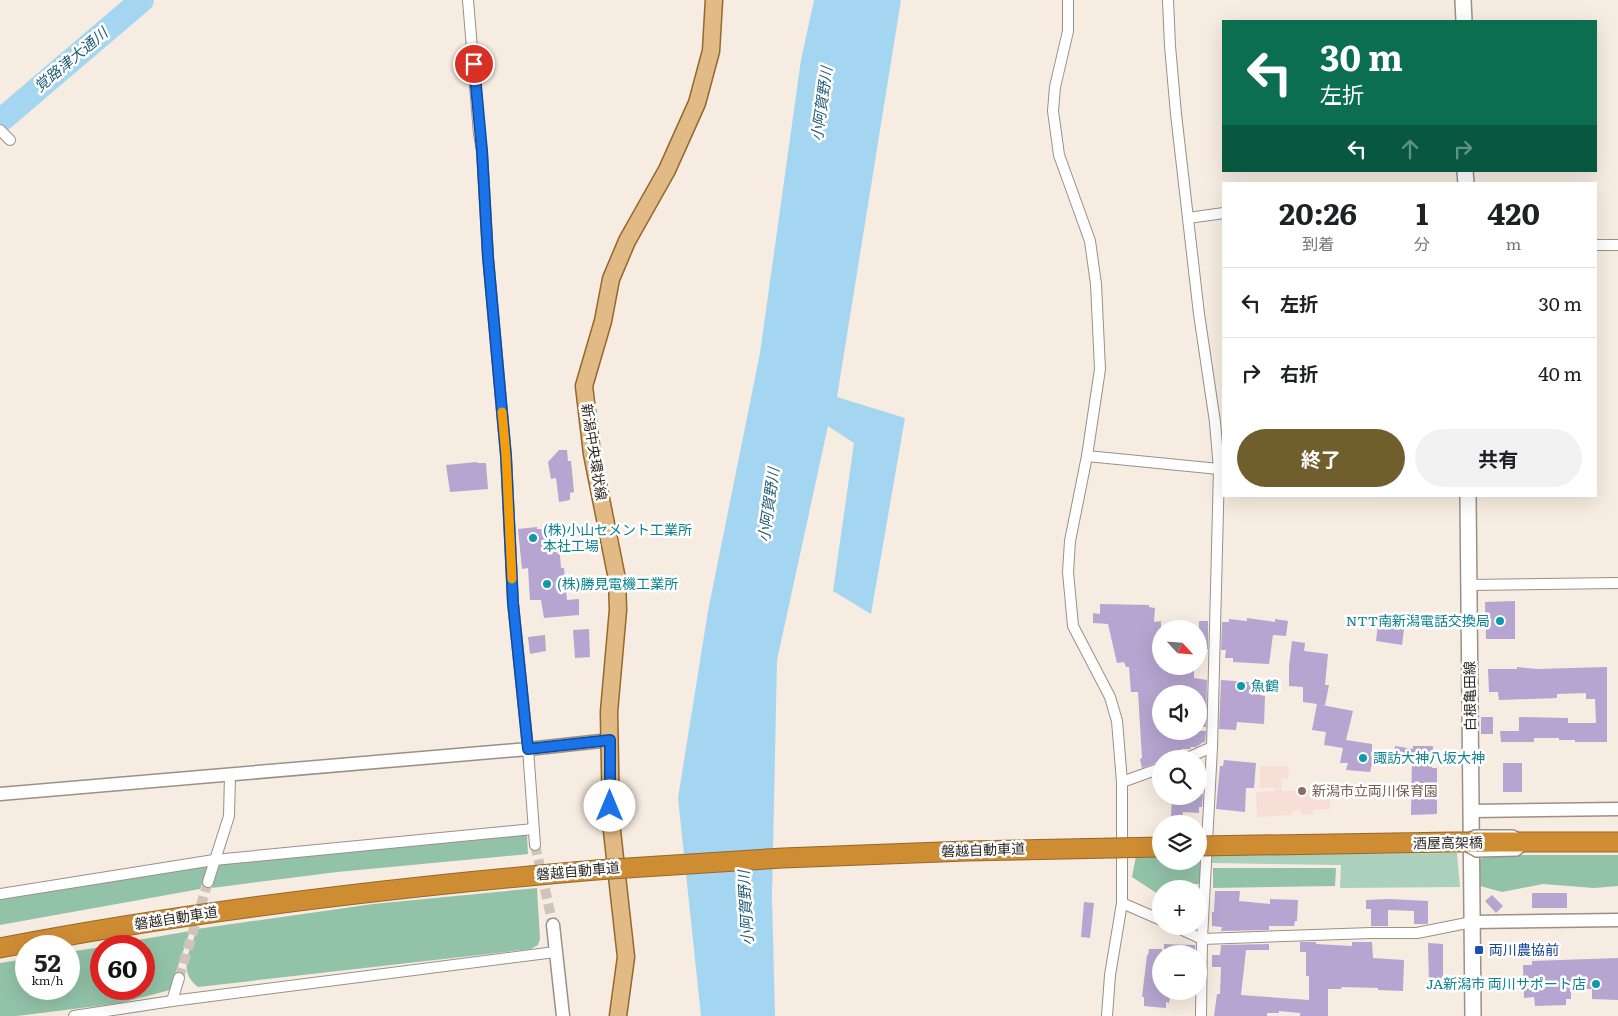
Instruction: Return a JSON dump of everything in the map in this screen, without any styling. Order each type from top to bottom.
[{"type":"highway","name":"酒屋高架橋","points":[[1207,846],[1456,842],[1618,842]]},
{"type":"highway","name":"磐越自動車道","points":[[0,948],[235,909],[450,883],[596,870],[783,858],[967,850],[1152,847]]},
{"type":"main road","name":"新潟中央環状線","points":[[618,1016],[626,957],[610,822],[608,712],[618,610],[617,579],[592,454],[584,386],[603,321],[611,279],[627,240],[667,170],[697,103],[711,51],[714,0]]},
{"type":"main road","points":[[1463,0],[1464,20]]},
{"type":"main road","name":"白根亀田線","points":[[1468,497],[1473,1016]]},
{"type":"street","points":[[468,0],[506,456],[513,603],[528,749],[535,845]]},
{"type":"street","points":[[1068,0],[1068,31],[1055,88],[1053,111],[1058,155],[1090,242],[1096,284],[1100,369],[1088,456],[1070,542],[1068,572],[1073,626],[1110,697],[1118,721],[1122,782],[1122,903],[1110,975],[1107,1016]]},
{"type":"street","points":[[1168,0],[1175,105],[1188,218],[1219,422],[1212,748],[1202,939],[1201,1016]]},
{"type":"street","points":[[1188,218],[1222,213]]},
{"type":"street","points":[[1597,246],[1618,245]]},
{"type":"street","points":[[1088,456],[1219,469]]},
{"type":"street","points":[[1468,585],[1618,583]]},
{"type":"street","points":[[0,794],[528,749],[610,740]]},
{"type":"street","points":[[1207,750],[1212,748]]},
{"type":"street","points":[[1122,782],[1152,771]]},
{"type":"street","points":[[208,882],[229,816],[230,775]]},
{"type":"street","points":[[1472,811],[1618,809]]},
{"type":"street","points":[[0,894],[214,860],[533,829]]},
{"type":"street","points":[[1122,903],[1152,916]]},
{"type":"street","points":[[1193,935],[1202,939],[1417,933],[1472,922],[1618,920]]},
{"type":"street","points":[[553,926],[563,1016]]},
{"type":"street","points":[[74,1016],[555,952]]},
{"type":"street","points":[[172,1002],[178,978]]},
{"type":"shaded area","name":"新潟市立両川保育園","points":[[1260,766],[1289,766],[1288,779],[1281,779],[1282,791],[1330,789],[1330,809],[1313,810],[1313,814],[1302,815],[1301,810],[1292,811],[1292,815],[1257,817],[1256,792],[1275,791],[1274,788],[1260,788]]},
{"type":"green space","points":[[527,835],[528,854],[337,872],[212,888],[219,862],[462,838]]},
{"type":"green space","points":[[1457,853],[1460,887],[1340,888],[1341,865],[1212,863],[1212,855]]},
{"type":"green space","points":[[1492,855],[1618,855],[1618,886],[1594,888],[1543,884],[1502,892],[1480,886],[1480,859]]},
{"type":"green space","points":[[1136,856],[1152,857],[1152,870],[1202,870],[1201,880],[1152,880],[1152,890],[1132,877]]},
{"type":"green space","points":[[210,864],[200,889],[0,925],[0,900]]},
{"type":"green space","points":[[1213,868],[1336,868],[1335,886],[1213,888]]},
{"type":"green space","points":[[537,888],[540,939],[538,945],[531,949],[198,987],[188,974],[187,960],[197,929],[373,904]]},
{"type":"green space","points":[[190,931],[170,990],[155,994],[155,937]]},
{"type":"green space","points":[[90,949],[90,1000],[132,1000],[17,1016],[0,1016],[0,963],[15,961],[15,1000],[80,1000],[80,950]]},
{"type":"water","name":"小阿賀野川","points":[[814,0],[901,0],[837,397],[905,418],[871,614],[833,591],[854,443],[828,426],[777,660],[772,897],[775,1016],[701,1016],[678,798],[708,611],[760,353],[801,60]]},
{"type":"building","points":[[559,450],[567,450],[568,461],[571,461],[574,492],[570,493],[570,500],[559,502],[556,478],[551,479],[548,462]]},
{"type":"building","points":[[486,463],[488,489],[450,492],[446,465]]},
{"type":"building","points":[[537,527],[537,529],[544,529],[544,532],[553,544],[559,543],[567,600],[579,599],[579,615],[544,618],[541,600],[530,600],[528,568],[522,569],[518,529]]},
{"type":"building","name":"NTT南新潟電話交換局","points":[[1515,601],[1515,639],[1486,639],[1485,602]]},
{"type":"building","points":[[1100,604],[1149,605],[1149,607],[1155,608],[1154,620],[1152,620],[1152,675],[1194,675],[1194,678],[1207,680],[1207,685],[1152,685],[1152,740],[1205,740],[1205,742],[1190,749],[1152,750],[1152,764],[1142,768],[1140,759],[1142,758],[1138,692],[1131,692],[1129,667],[1126,667],[1124,662],[1117,663],[1108,624],[1093,623],[1093,613],[1100,614]]},
{"type":"building","points":[[1247,618],[1275,622],[1275,619],[1288,621],[1286,636],[1273,635],[1269,664],[1233,662],[1233,658],[1225,658],[1226,650],[1221,650],[1222,622],[1229,622],[1229,619],[1247,621]]},
{"type":"building","points":[[1378,624],[1404,629],[1402,645],[1376,641]]},
{"type":"building","points":[[589,629],[590,657],[575,658],[573,630]]},
{"type":"building","points":[[545,635],[546,651],[530,654],[528,637]]},
{"type":"building","points":[[1292,641],[1305,643],[1304,651],[1328,654],[1325,685],[1329,685],[1325,705],[1322,705],[1353,711],[1346,740],[1372,744],[1372,751],[1386,753],[1384,765],[1372,764],[1370,772],[1346,770],[1348,763],[1340,763],[1343,748],[1324,745],[1326,732],[1312,730],[1317,704],[1303,702],[1303,687],[1289,686]]},
{"type":"building","points":[[1517,667],[1537,669],[1607,667],[1607,742],[1575,742],[1575,740],[1559,740],[1559,738],[1534,738],[1534,742],[1501,742],[1500,731],[1519,731],[1519,717],[1568,718],[1568,723],[1596,723],[1595,699],[1586,699],[1586,693],[1557,694],[1557,698],[1499,700],[1498,692],[1489,692],[1488,669],[1517,669]]},
{"type":"building","points":[[1221,680],[1261,683],[1260,695],[1265,696],[1264,724],[1237,722],[1236,730],[1219,729]]},
{"type":"building","points":[[1481,717],[1493,717],[1493,734],[1481,734]]},
{"type":"building","points":[[1395,746],[1413,749],[1413,746],[1433,746],[1432,768],[1437,768],[1437,814],[1411,815],[1412,759],[1394,757]]},
{"type":"building","points":[[1224,760],[1256,763],[1254,788],[1246,788],[1245,812],[1216,809],[1220,766],[1223,766]]},
{"type":"building","points":[[1503,763],[1522,763],[1522,792],[1503,792]]},
{"type":"building","points":[[1172,805],[1202,805],[1202,807],[1199,807],[1199,813],[1183,812],[1183,815],[1171,815]]},
{"type":"building","points":[[1215,891],[1240,891],[1239,901],[1270,904],[1270,899],[1298,900],[1297,921],[1295,921],[1294,926],[1269,926],[1269,930],[1221,931],[1222,927],[1212,926]]},
{"type":"building","points":[[1532,893],[1567,893],[1567,908],[1532,908]]},
{"type":"building","points":[[1492,895],[1503,906],[1496,913],[1485,901]]},
{"type":"building","points":[[1366,900],[1428,901],[1428,924],[1414,924],[1414,911],[1388,910],[1388,926],[1371,926],[1371,909],[1366,909]]},
{"type":"building","points":[[1084,902],[1094,903],[1090,938],[1081,937]]},
{"type":"building","points":[[1300,942],[1352,946],[1352,942],[1372,942],[1373,958],[1404,960],[1403,991],[1342,987],[1341,989],[1328,989],[1328,1016],[1300,1016],[1300,1013],[1279,1011],[1279,1013],[1267,1013],[1267,1016],[1214,1016],[1217,994],[1220,994],[1221,967],[1212,967],[1212,955],[1220,955],[1221,945],[1269,944],[1269,950],[1246,950],[1241,995],[1309,1000],[1306,952],[1300,952]]},
{"type":"building","points":[[1428,943],[1443,944],[1443,986],[1429,986]]},
{"type":"building","points":[[1149,949],[1152,949],[1152,1000],[1170,1000],[1169,1003],[1166,1002],[1166,1008],[1144,1006],[1144,997],[1142,997]]},
{"type":"building","name":"JA新潟市 両川サポート店","points":[[1618,958],[1618,1000],[1592,999],[1592,989],[1571,989],[1571,999],[1566,999],[1566,1005],[1535,1006],[1534,997],[1524,998],[1523,965],[1532,965],[1532,961]]},
{"type":"waterway","name":"覚路津大通川","points":[[0,121],[142,0]]},
{"type":"tunnel","points":[[535,845],[553,925]]},
{"type":"tunnel","points":[[179,978],[208,882]]},
{"type":"slow traffic","points":[[502,412],[512,579]]},
{"type":"place","name":"(株)小山セメント工業所 本社工場","points":[[533,538]]},
{"type":"place","name":"(株)勝見電機工業所","points":[[547,584]]},
{"type":"place","name":"NTT南新潟電話交換局","points":[[1500,621]]},
{"type":"place","name":"魚鶴","points":[[1241,686]]},
{"type":"place","name":"諏訪大神八坂大神","points":[[1363,758]]},
{"type":"place","name":"新潟市立両川保育園","points":[[1302,791]]},
{"type":"place","name":"両川農協前","points":[[1479,950]]},
{"type":"place","name":"JA新潟市 両川サポート店","points":[[1596,984]]},
{"type":"route","points":[[474,64],[482,151],[488,257],[506,456],[513,603],[528,749],[610,740],[610,806]]}]
